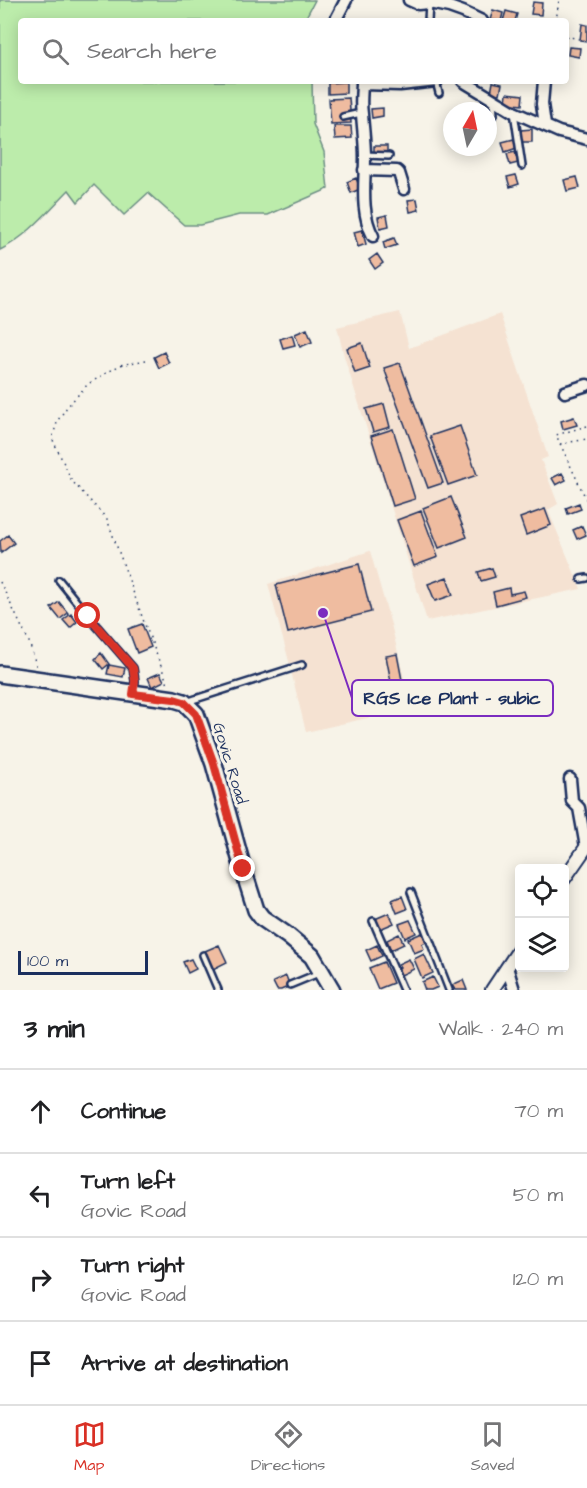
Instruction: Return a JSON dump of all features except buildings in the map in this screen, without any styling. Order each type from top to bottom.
[{"type":"main road","points":[[0,674],[179,701]]},
{"type":"main road","name":"Govic Road","points":[[179,701],[196,714],[214,764],[256,910],[262,918],[312,956],[332,990]]},
{"type":"street","points":[[337,18],[346,0]]},
{"type":"street","points":[[409,0],[418,4],[429,3],[463,12],[476,18]]},
{"type":"street","points":[[362,84],[361,113],[365,155],[366,218],[373,236]]},
{"type":"street","points":[[381,84],[409,84]]},
{"type":"street","points":[[469,84],[514,112],[559,132],[587,140]]},
{"type":"street","points":[[544,84],[542,104],[545,125]]},
{"type":"street","points":[[364,170],[397,171],[404,189]]},
{"type":"street","points":[[565,392],[587,385]]},
{"type":"street","points":[[569,872],[586,847],[579,808],[572,801],[570,779]]},
{"type":"street","points":[[492,990],[515,954]]},
{"type":"street","points":[[507,967],[514,990]]},
{"type":"lane","points":[[428,18],[429,3]]},
{"type":"lane","points":[[437,84],[439,93]]},
{"type":"lane","points":[[514,112],[522,166]]},
{"type":"lane","points":[[343,117],[361,113]]},
{"type":"lane","points":[[365,155],[388,156]]},
{"type":"lane","points":[[59,580],[133,668],[135,681],[133,694]]},
{"type":"lane","points":[[179,701],[302,665]]},
{"type":"lane","points":[[411,892],[449,990]]},
{"type":"lane","points":[[373,921],[403,990]]},
{"type":"lane","points":[[203,955],[218,990]]},
{"type":"lane","points":[[290,985],[322,972]]},
{"type":"path","points":[[556,18],[559,0]]},
{"type":"path","points":[[569,37],[587,41]]},
{"type":"path","points":[[146,360],[120,365],[88,384],[58,420],[52,438],[72,481],[107,519],[144,622],[179,701]]},
{"type":"path","points":[[587,426],[555,435],[587,501]]},
{"type":"path","points":[[560,444],[587,439]]},
{"type":"path","points":[[0,582],[29,642],[40,681]]},
{"type":"shaded area","points":[[400,312],[409,348],[500,314],[548,457],[541,460],[558,504],[548,510],[581,589],[427,621],[337,327]]},
{"type":"shaded area","points":[[370,551],[392,628],[411,708],[306,732],[291,671],[200,701],[188,696],[290,665],[268,584]]},
{"type":"green space","points":[[0,0],[315,0],[306,18],[18,18],[18,84],[312,84],[313,124],[324,152],[328,189],[268,215],[239,215],[200,225],[184,225],[148,193],[124,215],[94,185],[78,202],[69,190],[28,231],[0,250]]},
{"type":"place","name":"RGS Ice Plant - subic","points":[[323,613]]},
{"type":"route","points":[[88,616],[133,668],[135,681],[133,694],[184,702],[196,714],[214,764],[243,869]]}]
